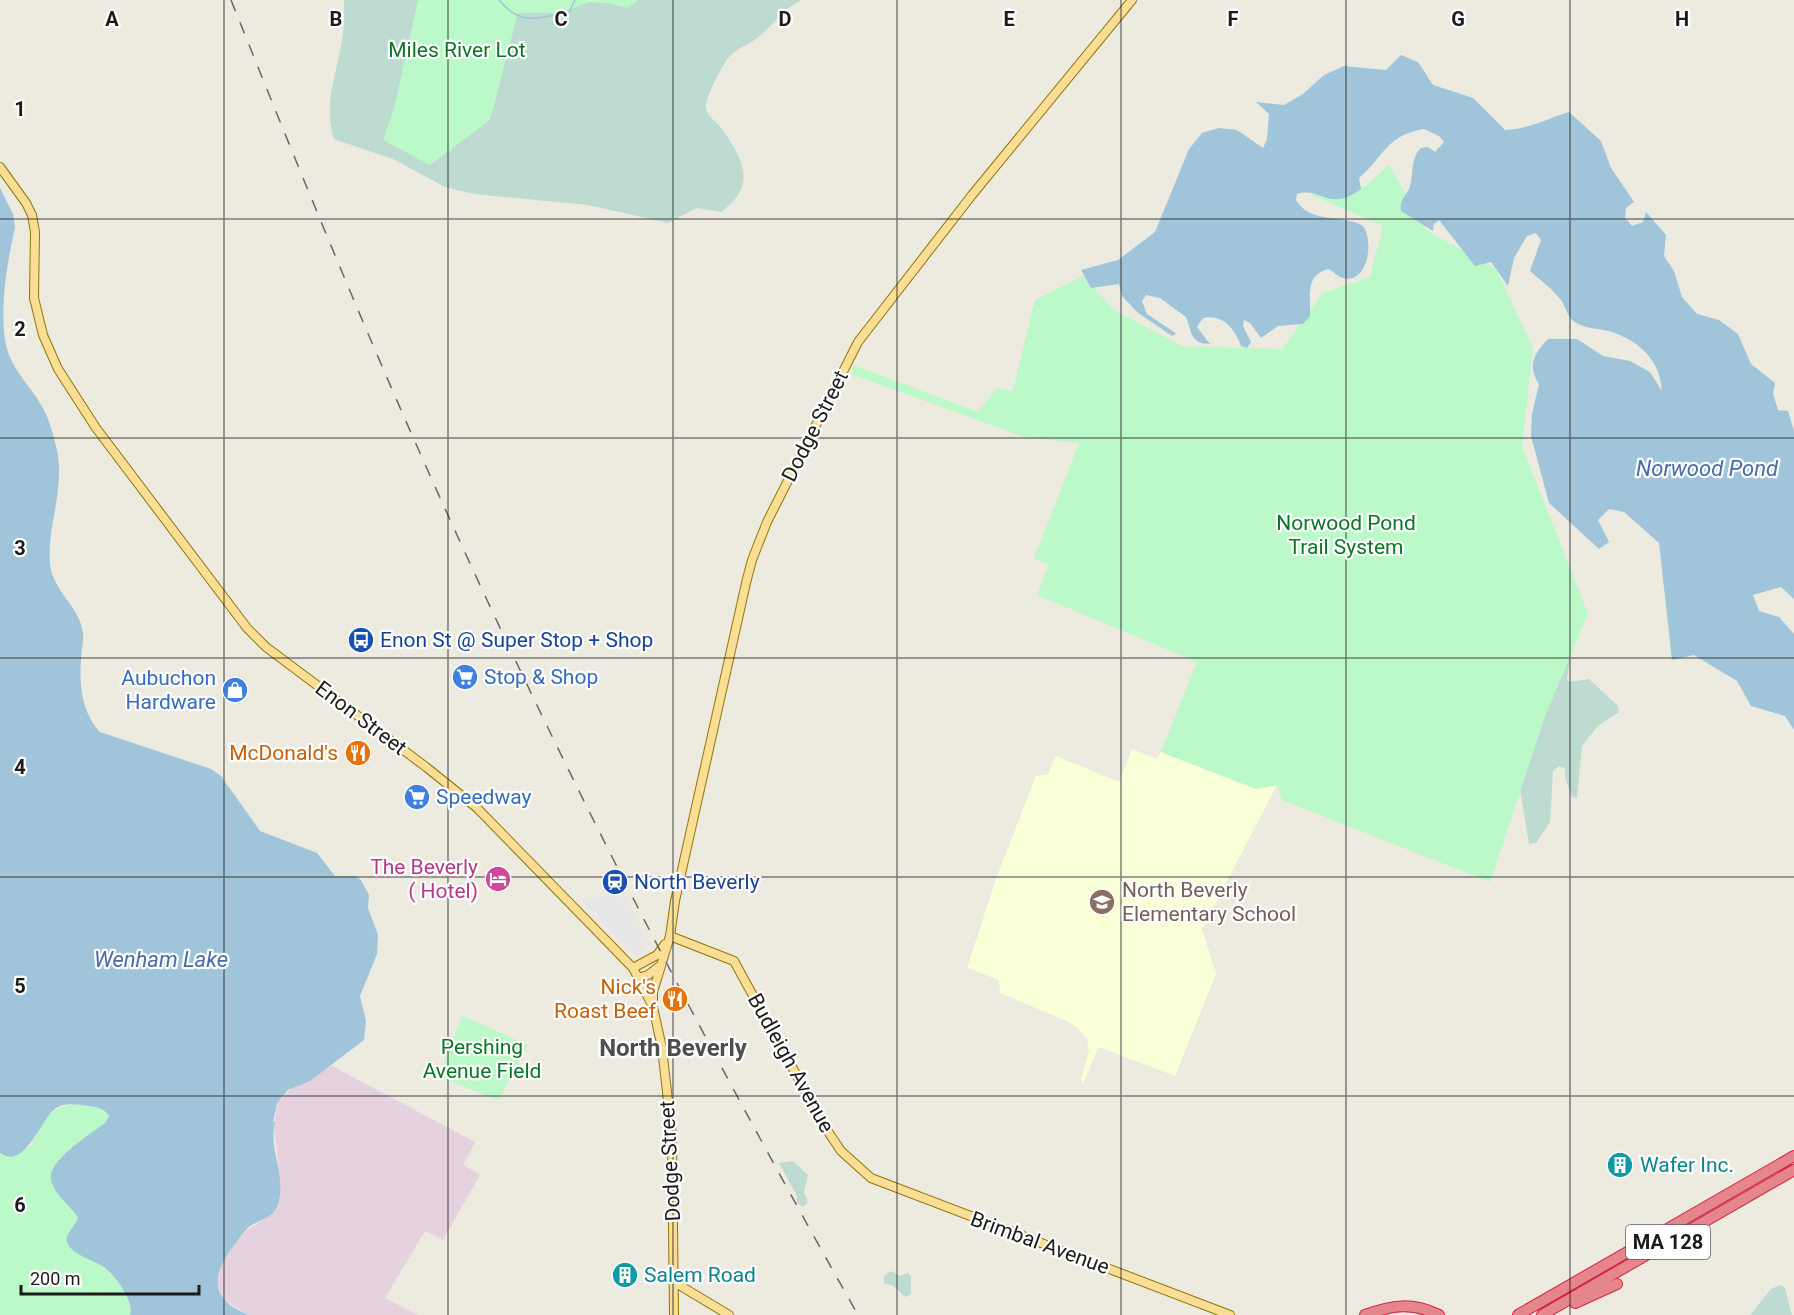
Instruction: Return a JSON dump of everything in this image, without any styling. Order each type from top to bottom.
[{"type":"highway","name":"MA 128","points":[[1518,1315],[1794,1156]]},
{"type":"highway","name":"MA 128","points":[[1542,1315],[1794,1170]]},
{"type":"highway","points":[[1551,1315],[1617,1284]]},
{"type":"highway","points":[[1365,1315],[1398,1305],[1414,1305],[1439,1315]]},
{"type":"highway","points":[[1376,1315],[1400,1310],[1424,1315]]},
{"type":"main road","name":"Dodge Street","points":[[674,1315],[672,1136],[662,1048],[653,1007],[653,992],[670,936],[675,900],[752,560],[767,522],[858,342],[972,195],[1132,0]]},
{"type":"main road","name":"Enon Street","points":[[0,167],[26,202],[32,215],[34,298],[43,335],[65,382],[257,638],[472,804],[633,968],[653,1007]]},
{"type":"main road","name":"Budleigh Avenue","points":[[670,936],[734,961],[825,1127],[853,1163]]},
{"type":"main road","points":[[633,968],[657,955],[670,936]]},
{"type":"main road","points":[[638,978],[649,974],[663,963]]},
{"type":"main road","name":"Brimbal Avenue","points":[[853,1163],[887,1185],[1230,1315]]},
{"type":"main road","points":[[674,1282],[729,1315]]},
{"type":"shaded area","name":"North Beverly Elementary School","points":[[1132,749],[1157,759],[1161,752],[1256,789],[1277,785],[1202,929],[1216,974],[1175,1076],[1099,1047],[1083,1084],[1081,1079],[1089,1052],[1087,1039],[1079,1029],[1067,1021],[1000,993],[999,980],[967,968],[997,876],[1036,776],[1048,774],[1056,756],[1119,782]]},
{"type":"shaded area","points":[[617,891],[620,897],[625,898],[649,945],[644,948],[646,953],[636,957],[605,926],[597,913],[593,915],[584,906],[585,902]]},
{"type":"shaded area","points":[[332,1066],[475,1142],[463,1165],[480,1175],[443,1240],[425,1231],[385,1298],[418,1315],[248,1315],[223,1299],[216,1282],[220,1266],[243,1233],[272,1214],[278,1159],[274,1130],[277,1103],[293,1087]]},
{"type":"green space","points":[[344,0],[801,0],[784,12],[760,36],[730,56],[719,73],[708,98],[707,112],[723,130],[741,163],[743,183],[739,193],[721,212],[697,208],[668,223],[588,205],[474,194],[445,187],[393,159],[334,139],[330,112],[332,86],[344,29]]},
{"type":"green space","name":"Miles River Lot","points":[[418,0],[638,0],[627,8],[607,3],[589,2],[560,13],[518,13],[490,120],[430,165],[383,140],[394,109]]},
{"type":"green space","name":"Norwood Pond Trail System","points":[[1389,165],[1426,230],[1496,269],[1533,348],[1522,446],[1588,614],[1546,714],[1490,882],[1282,800],[1277,785],[1256,789],[1161,752],[1197,662],[1037,595],[1049,564],[1034,559],[1079,443],[1024,437],[851,374],[853,365],[978,412],[997,388],[1013,391],[1035,300],[1083,276],[1114,310],[1182,346],[1282,349],[1323,293],[1370,277],[1383,226],[1312,195],[1366,186]]},
{"type":"green space","points":[[1565,652],[1570,658],[1567,679],[1569,682],[1589,679],[1618,706],[1619,712],[1598,726],[1582,746],[1577,798],[1572,797],[1565,778],[1565,768],[1559,766],[1553,771],[1550,822],[1536,843],[1529,844],[1519,783]]},
{"type":"green space","name":"Pershing Avenue Field","points":[[462,1016],[528,1045],[498,1100],[439,1077]]},
{"type":"green space","points":[[74,1104],[97,1107],[109,1116],[106,1122],[60,1158],[57,1192],[78,1217],[67,1236],[78,1252],[99,1264],[114,1277],[125,1294],[132,1312],[130,1315],[0,1315],[0,1153],[4,1156],[31,1146],[42,1124],[51,1113]]},
{"type":"green space","points":[[793,1161],[808,1175],[804,1192],[808,1202],[803,1207],[797,1203],[797,1196],[779,1163]]},
{"type":"green space","points":[[891,1271],[900,1276],[908,1273],[911,1276],[911,1294],[905,1297],[894,1286],[884,1283],[884,1276]]},
{"type":"green space","points":[[1780,1285],[1785,1288],[1792,1315],[1750,1315],[1771,1289]]},
{"type":"water","name":"Norwood Pond","points":[[1401,55],[1418,62],[1433,85],[1473,98],[1505,130],[1530,126],[1569,112],[1601,141],[1611,168],[1634,202],[1626,208],[1625,218],[1632,226],[1643,222],[1646,212],[1666,235],[1664,256],[1674,271],[1682,297],[1697,314],[1719,320],[1738,334],[1751,364],[1775,383],[1773,394],[1778,410],[1788,411],[1794,431],[1794,599],[1781,587],[1753,595],[1759,611],[1779,617],[1794,634],[1794,730],[1785,716],[1751,706],[1737,681],[1694,655],[1672,660],[1659,543],[1624,512],[1609,509],[1598,520],[1609,542],[1599,549],[1549,503],[1531,436],[1532,414],[1539,384],[1533,371],[1533,365],[1536,355],[1548,339],[1577,339],[1603,356],[1630,361],[1650,372],[1662,391],[1660,380],[1653,362],[1640,347],[1612,332],[1576,323],[1570,318],[1562,302],[1550,288],[1530,271],[1541,240],[1536,233],[1527,236],[1514,258],[1508,286],[1491,262],[1475,266],[1439,220],[1434,224],[1433,231],[1401,211],[1402,202],[1411,183],[1417,153],[1421,148],[1428,147],[1435,152],[1444,142],[1439,136],[1424,129],[1401,136],[1359,178],[1361,189],[1350,196],[1333,199],[1305,192],[1297,194],[1296,200],[1310,213],[1355,222],[1363,226],[1368,242],[1366,262],[1357,276],[1349,279],[1340,277],[1328,269],[1315,277],[1310,288],[1310,316],[1303,324],[1278,326],[1261,338],[1250,323],[1244,320],[1243,326],[1251,342],[1247,348],[1241,346],[1227,324],[1217,318],[1203,318],[1197,327],[1210,344],[1203,343],[1193,336],[1186,317],[1160,298],[1146,295],[1142,301],[1147,314],[1176,334],[1172,336],[1137,312],[1122,296],[1119,284],[1091,288],[1081,270],[1118,260],[1155,232],[1189,149],[1202,133],[1219,128],[1237,130],[1263,148],[1267,139],[1269,114],[1256,102],[1284,105],[1303,94],[1324,75],[1344,66],[1386,70]]},
{"type":"water","name":"Wenham Lake","points":[[0,188],[13,214],[15,227],[4,297],[5,340],[14,366],[46,414],[57,450],[59,480],[51,535],[50,563],[56,582],[81,623],[83,636],[81,689],[89,716],[100,732],[211,769],[221,776],[260,831],[317,853],[335,876],[355,876],[361,880],[369,895],[368,908],[378,935],[377,954],[360,996],[366,1021],[364,1040],[310,1081],[288,1090],[277,1103],[273,1132],[280,1183],[278,1204],[270,1215],[244,1232],[223,1262],[219,1272],[218,1281],[222,1297],[249,1315],[130,1315],[130,1304],[114,1277],[101,1265],[69,1247],[67,1236],[78,1217],[52,1184],[52,1172],[63,1156],[106,1122],[109,1116],[103,1110],[68,1104],[60,1106],[50,1114],[25,1149],[9,1157],[0,1153]]},
{"type":"waterway","points":[[499,0],[515,14],[531,18],[569,12],[575,0]]},
{"type":"railway","points":[[231,0],[363,322],[494,615],[644,918],[749,1118],[858,1315]]},
{"type":"place","name":"Enon St @ Super Stop + Shop","points":[[361,640]]},
{"type":"place","name":"Stop & Shop","points":[[465,677]]},
{"type":"place","name":"Aubuchon Hardware","points":[[235,690]]},
{"type":"place","name":"McDonald's","points":[[358,753]]},
{"type":"place","name":"Speedway","points":[[417,797]]},
{"type":"place","name":"The Beverly ( Hotel)","points":[[498,879]]},
{"type":"place","name":"North Beverly","points":[[615,882]]},
{"type":"place","name":"North Beverly Elementary School","points":[[1102,902]]},
{"type":"place","name":"Nick's Roast Beef","points":[[675,999]]},
{"type":"place","name":"Wafer Inc.","points":[[1620,1165]]},
{"type":"place","name":"Salem Road","points":[[625,1275]]},
{"type":"district","name":"North Beverly","points":[[673,1048]]}]
